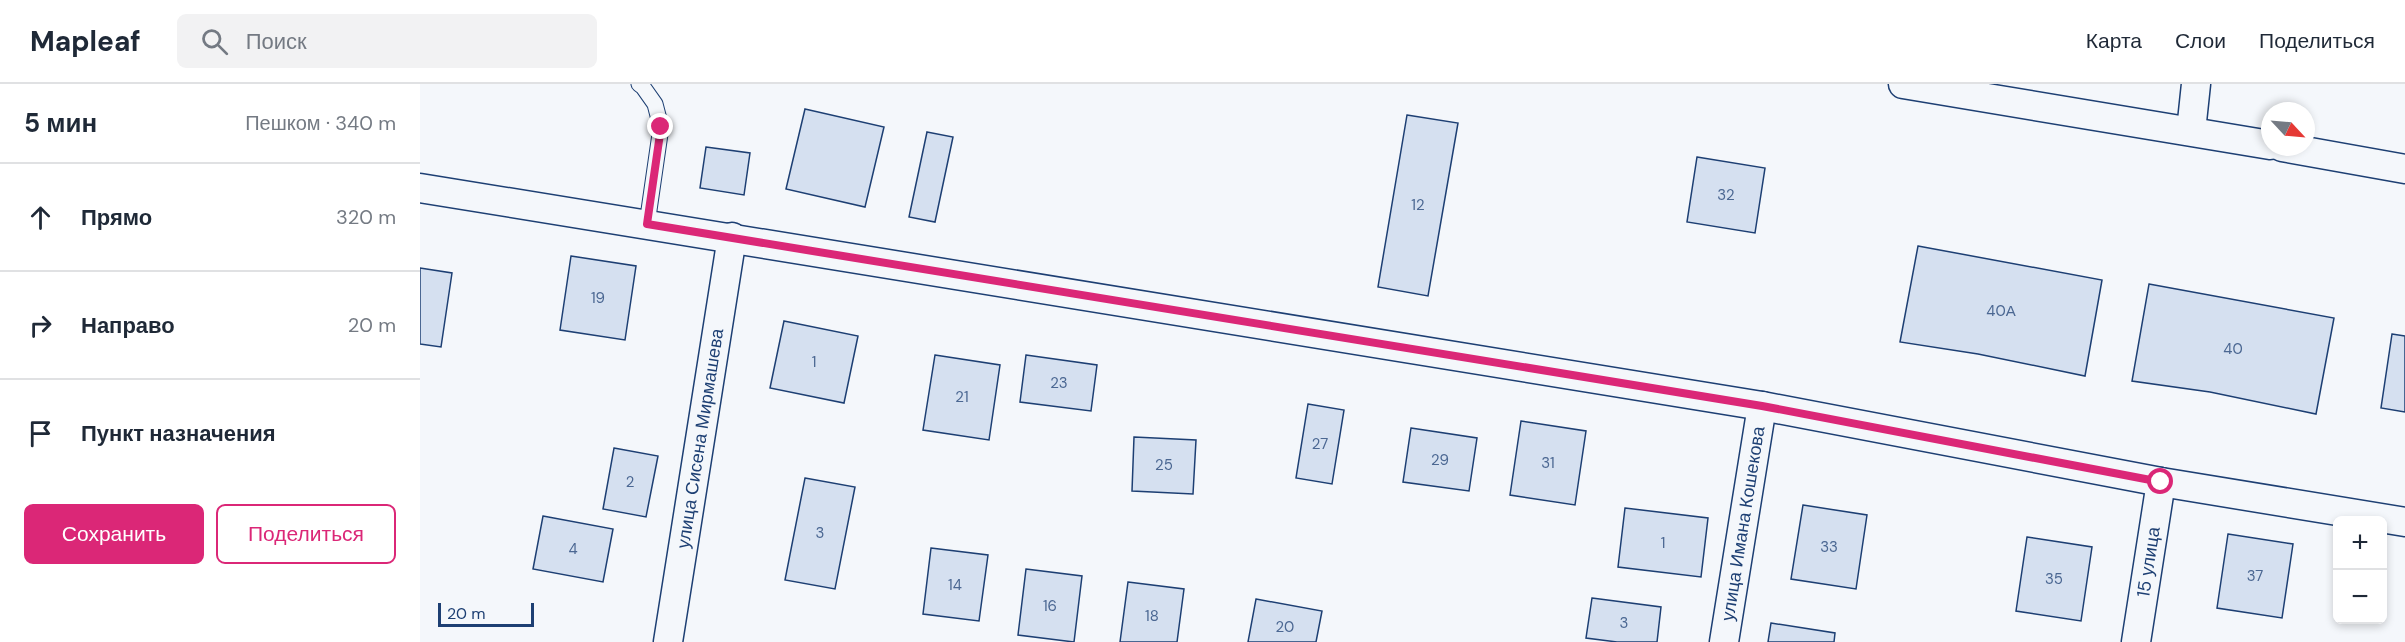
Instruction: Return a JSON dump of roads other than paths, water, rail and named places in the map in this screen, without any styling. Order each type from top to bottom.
[{"type":"street","points":[[1903,84],[2261,143]]},
{"type":"street","points":[[2191,131],[2196,84]]},
{"type":"street","points":[[2315,153],[2405,169]]},
{"type":"street","points":[[420,188],[1762,406],[2161,482],[2405,522]]},
{"type":"street","name":"улица Сисена Мирмашева","points":[[668,642],[732,237]]},
{"type":"street","name":"улица Имана Кошекова","points":[[1724,642],[1762,406]]},
{"type":"street","name":"15 улица","points":[[2136,642],[2161,482]]},
{"type":"lane","points":[[639,84],[655,104],[661,127],[647,224]]}]
